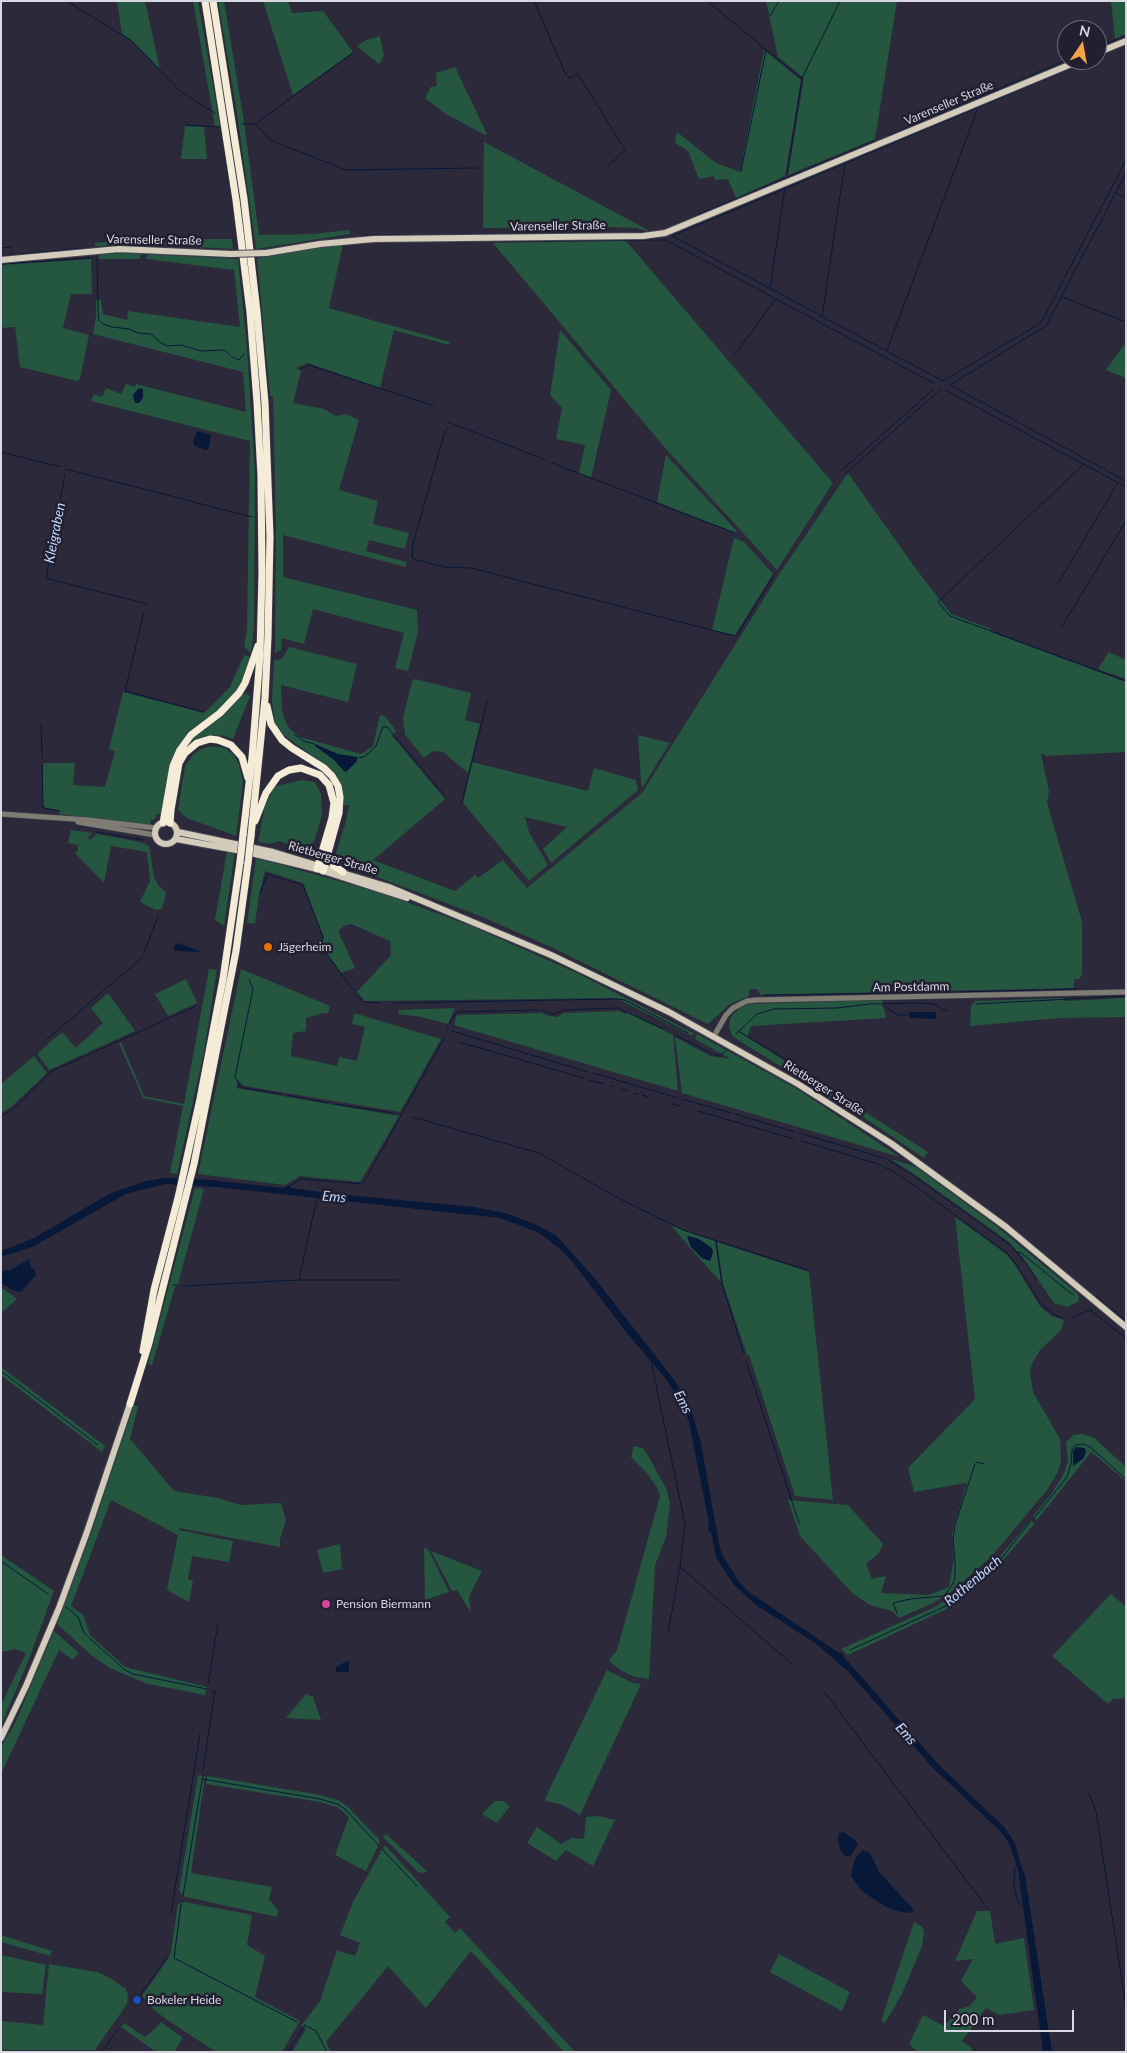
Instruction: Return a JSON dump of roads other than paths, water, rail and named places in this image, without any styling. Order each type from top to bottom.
[{"type":"highway","points":[[205,1],[235,190],[257,402],[262,503],[261,636],[250,783],[249,834]]},
{"type":"highway","points":[[130,1404],[149,1343],[190,1164],[227,979],[249,834],[265,698],[270,572],[265,403],[244,199],[213,1]]},
{"type":"highway","points":[[166,823],[176,757],[187,739],[220,713],[239,693],[251,667],[261,636]]},
{"type":"highway","points":[[265,698],[270,718],[278,735],[292,748],[327,770],[338,786],[340,808],[328,855],[321,868]]},
{"type":"highway","points":[[166,823],[171,810],[179,763],[185,753],[197,743],[210,739],[231,745],[242,758],[250,783]]},
{"type":"highway","points":[[249,834],[266,793],[278,776],[295,769],[314,772],[329,785],[334,803],[321,868]]},
{"type":"highway","points":[[328,855],[334,866],[343,872]]},
{"type":"main road","points":[[1107,49],[1126,41]]},
{"type":"main road","name":"Varenseller Straße","points":[[1,260],[120,249],[231,254],[266,253],[374,238],[643,236],[665,233],[1057,70]]},
{"type":"main road","points":[[166,823],[176,828],[177,835],[171,843],[164,844],[158,840],[156,832],[166,823]]},
{"type":"main road","name":"Rietberger Straße","points":[[177,835],[248,846],[321,868],[476,923]]},
{"type":"main road","name":"Rietberger Straße","points":[[321,868],[343,872],[389,887],[476,923],[581,968],[714,1036],[821,1098],[939,1177],[1006,1228],[1126,1328]]},
{"type":"main road","points":[[1,1738],[26,1686],[59,1608],[130,1404]]},
{"type":"street","points":[[1,814],[61,819],[156,832]]},
{"type":"street","name":"Am Postdamm","points":[[714,1036],[729,1012],[738,1005],[756,1000],[1126,992]]},
{"type":"water","points":[[139,388],[143,389],[143,398],[139,403],[135,403],[133,395]]},
{"type":"water","points":[[197,431],[211,435],[209,449],[205,450],[195,446],[193,442]]},
{"type":"water","points":[[315,744],[338,754],[357,757],[357,761],[346,772]]},
{"type":"water","points":[[178,943],[199,951],[200,952],[173,950]]},
{"type":"water","points":[[909,1012],[936,1012],[936,1019],[909,1018]]},
{"type":"water","name":"Ems","points":[[166,1178],[211,1180],[282,1188],[288,1186],[327,1193],[474,1207],[505,1213],[537,1225],[556,1235],[596,1280],[675,1381],[690,1406],[701,1443],[719,1544],[722,1554],[739,1582],[749,1592],[839,1653],[843,1653],[843,1656],[937,1763],[1005,1828],[1015,1843],[1025,1875],[1052,2052],[1043,2052],[1018,1870],[1010,1845],[1000,1831],[932,1767],[848,1671],[815,1643],[756,1605],[733,1584],[716,1557],[711,1532],[708,1529],[709,1523],[689,1422],[682,1403],[665,1378],[627,1333],[571,1260],[559,1248],[537,1232],[500,1218],[216,1187],[165,1184],[126,1194],[32,1247],[1,1257],[1,1251],[34,1238],[111,1193],[146,1181]]},
{"type":"water","points":[[687,1237],[699,1239],[712,1248],[713,1253],[710,1261],[702,1258],[691,1247]]},
{"type":"water","points":[[29,1259],[36,1275],[21,1292],[12,1290],[1,1283],[1,1271],[10,1270]]},
{"type":"water","points":[[1076,1447],[1085,1448],[1086,1451],[1084,1458],[1073,1466],[1073,1451]]},
{"type":"water","points":[[349,1660],[349,1672],[336,1672],[336,1667]]},
{"type":"water","points":[[843,1832],[855,1840],[858,1845],[850,1856],[845,1856],[840,1850],[839,1833]]},
{"type":"water","points":[[864,1850],[870,1853],[879,1872],[915,1911],[907,1913],[893,1910],[862,1891],[851,1876],[854,1861],[861,1851]]},
{"type":"waterway","points":[[66,1],[132,41],[181,92],[215,113]]},
{"type":"waterway","points":[[534,1],[566,75],[570,78],[578,74],[625,150],[607,167]]},
{"type":"waterway","points":[[707,1],[802,79],[787,174]]},
{"type":"waterway","points":[[770,16],[779,1]]},
{"type":"waterway","points":[[802,78],[840,1]]},
{"type":"waterway","points":[[1107,43],[1126,36]]},
{"type":"waterway","points":[[1107,53],[1126,45]]},
{"type":"waterway","points":[[741,171],[766,50]]},
{"type":"waterway","points":[[242,124],[255,124],[353,53]]},
{"type":"waterway","points":[[887,136],[1057,64]]},
{"type":"waterway","points":[[1067,70],[672,236],[943,381],[1041,323],[1126,160]]},
{"type":"waterway","points":[[887,350],[978,108]]},
{"type":"waterway","points":[[255,124],[270,140],[346,170],[477,168]]},
{"type":"waterway","points":[[186,125],[218,127]]},
{"type":"waterway","points":[[699,214],[875,141]]},
{"type":"waterway","points":[[822,317],[845,163]]},
{"type":"waterway","points":[[1126,173],[1046,326],[950,385],[1126,481]]},
{"type":"waterway","points":[[770,288],[785,188]]},
{"type":"waterway","points":[[1115,193],[1126,198]]},
{"type":"waterway","points":[[485,234],[597,233]]},
{"type":"waterway","points":[[419,235],[473,234]]},
{"type":"waterway","points":[[365,235],[381,235]]},
{"type":"waterway","points":[[384,235],[412,235]]},
{"type":"waterway","points":[[500,241],[666,240],[935,384]]},
{"type":"waterway","points":[[1,248],[11,247]]},
{"type":"waterway","points":[[1,256],[87,248]]},
{"type":"waterway","points":[[1,264],[90,258]]},
{"type":"waterway","points":[[97,258],[98,312],[99,320],[103,324],[129,329],[138,333],[151,334],[161,343],[168,346],[181,345],[201,351],[225,350],[232,357],[239,360],[244,354]]},
{"type":"waterway","points":[[1062,297],[1126,322]]},
{"type":"waterway","points":[[733,357],[775,300]]},
{"type":"waterway","points":[[300,369],[309,365],[434,406]]},
{"type":"waterway","points":[[842,470],[934,389]]},
{"type":"waterway","points":[[846,473],[941,389]]},
{"type":"waterway","points":[[945,390],[1126,487]]},
{"type":"waterway","points":[[448,422],[546,460]]},
{"type":"waterway","points":[[448,427],[445,431],[413,544],[413,559],[445,567],[471,568],[735,636],[774,575]]},
{"type":"waterway","name":"Kleigraben","points":[[1,452],[61,467]]},
{"type":"waterway","points":[[552,463],[735,533]]},
{"type":"waterway","points":[[1083,465],[938,602],[950,616],[1126,681]]},
{"type":"waterway","name":"Kleigraben","points":[[66,469],[252,517]]},
{"type":"waterway","name":"Kleigraben","points":[[65,474],[46,578],[147,604]]},
{"type":"waterway","points":[[1059,582],[1117,484]]},
{"type":"waterway","points":[[1061,628],[1126,521]]},
{"type":"waterway","name":"Kleigraben","points":[[144,612],[125,691],[204,712]]},
{"type":"waterway","points":[[462,802],[488,698]]},
{"type":"waterway","points":[[41,725],[42,758]]},
{"type":"waterway","points":[[358,758],[364,757],[376,746],[383,727],[387,727],[445,796]]},
{"type":"waterway","name":"Kleigraben","points":[[295,735],[304,741],[314,744]]},
{"type":"waterway","points":[[42,765],[43,808],[60,811]]},
{"type":"waterway","points":[[96,832],[143,840]]},
{"type":"waterway","points":[[260,893],[267,874],[303,885],[323,937],[320,945],[354,991]]},
{"type":"waterway","points":[[144,952],[158,917]]},
{"type":"waterway","points":[[45,1041],[143,957]]},
{"type":"waterway","points":[[249,980],[253,989],[235,1077],[240,1086],[245,1088],[281,1094]]},
{"type":"waterway","points":[[1043,990],[1076,989]]},
{"type":"waterway","points":[[954,992],[1039,990]]},
{"type":"waterway","points":[[765,995],[948,992]]},
{"type":"waterway","points":[[356,994],[363,1002],[381,1003]]},
{"type":"waterway","points":[[976,1004],[1126,996]]},
{"type":"waterway","points":[[393,1003],[616,999],[625,1000],[688,1033]]},
{"type":"waterway","points":[[736,1034],[757,1014],[774,1009],[837,1008],[869,1004],[919,1003],[933,1004],[947,1011]]},
{"type":"waterway","points":[[882,1005],[898,1015],[906,1015]]},
{"type":"waterway","points":[[1,1116],[13,1109],[52,1071],[196,1006]]},
{"type":"waterway","points":[[542,1010],[554,1014],[563,1010],[618,1008],[663,1029]]},
{"type":"waterway","points":[[449,1024],[457,1012],[538,1010]]},
{"type":"waterway","points":[[452,1031],[588,1072]]},
{"type":"waterway","points":[[738,1031],[804,1070]]},
{"type":"waterway","points":[[675,1035],[715,1055],[720,1055],[726,1051]]},
{"type":"waterway","points":[[288,1187],[301,1179],[363,1184],[444,1038]]},
{"type":"waterway","points":[[459,1042],[584,1078]]},
{"type":"waterway","points":[[593,1073],[678,1098]]},
{"type":"waterway","points":[[589,1080],[605,1084]]},
{"type":"waterway","points":[[610,1086],[615,1087]]},
{"type":"waterway","points":[[622,1089],[627,1091]]},
{"type":"waterway","points":[[634,1093],[639,1094]]},
{"type":"waterway","points":[[287,1095],[328,1103]]},
{"type":"waterway","points":[[642,1095],[648,1097]]},
{"type":"waterway","points":[[682,1099],[731,1113]]},
{"type":"waterway","points":[[334,1104],[393,1113]]},
{"type":"waterway","points":[[673,1104],[680,1106]]},
{"type":"waterway","points":[[698,1111],[794,1139]]},
{"type":"waterway","points":[[735,1114],[795,1132]]},
{"type":"waterway","points":[[412,1117],[539,1153],[620,1199],[683,1230],[807,1270]]},
{"type":"waterway","points":[[799,1133],[884,1158]]},
{"type":"waterway","points":[[802,1141],[878,1164],[918,1188],[1007,1253],[1041,1304],[1053,1314],[1065,1319]]},
{"type":"waterway","points":[[888,1160],[913,1175],[1009,1244],[1023,1259],[1037,1280]]},
{"type":"waterway","name":"Ems","points":[[299,1279],[317,1198]]},
{"type":"waterway","points":[[716,1241],[722,1284],[744,1354]]},
{"type":"waterway","points":[[1017,1253],[1020,1252],[1073,1295]]},
{"type":"waterway","points":[[182,1286],[298,1280],[399,1280]]},
{"type":"waterway","points":[[1097,1297],[1126,1321]]},
{"type":"waterway","points":[[1072,1318],[1090,1310],[1126,1338]]},
{"type":"waterway","points":[[651,1361],[685,1524],[680,1566],[668,1633]]},
{"type":"waterway","points":[[746,1361],[799,1523]]},
{"type":"waterway","points":[[1,1371],[98,1445]]},
{"type":"waterway","name":"Rothenbach","points":[[1035,1517],[1067,1477],[1071,1464],[1072,1450],[1075,1445],[1084,1444],[1090,1447],[1126,1479]]},
{"type":"waterway","points":[[897,1613],[893,1603],[910,1599],[944,1596],[952,1585],[955,1578],[953,1539],[955,1525],[975,1464],[978,1462],[984,1464]]},
{"type":"waterway","name":"Rothenbach","points":[[850,1650],[948,1605],[997,1564],[1030,1522]]},
{"type":"waterway","points":[[1,1561],[48,1594]]},
{"type":"waterway","points":[[680,1567],[792,1664]]},
{"type":"waterway","points":[[66,1607],[78,1617],[84,1633],[125,1670],[133,1674],[207,1689]]},
{"type":"waterway","points":[[208,1683],[218,1623]]},
{"type":"waterway","points":[[823,1690],[988,1909]]},
{"type":"waterway","points":[[203,1770],[215,1691],[212,1691]]},
{"type":"waterway","points":[[171,1913],[200,1734]]},
{"type":"waterway","points":[[183,1896],[203,1775]]},
{"type":"waterway","points":[[202,1779],[320,1799],[337,1804],[345,1809],[379,1846]]},
{"type":"waterway","points":[[1089,1794],[1096,1811],[1125,2001]]},
{"type":"waterway","points":[[382,1849],[417,1886]]},
{"type":"waterway","points":[[1018,1864],[1015,1867],[1014,1887],[1017,1898],[1023,1906]]},
{"type":"waterway","points":[[181,1904],[174,1958],[297,2022]]},
{"type":"waterway","points":[[141,1994],[167,1957]]},
{"type":"waterway","points":[[304,2025],[316,2031],[327,2052]]},
{"type":"waterway","points":[[288,2052],[305,2025]]},
{"type":"waterway","points":[[102,2052],[119,2027]]},
{"type":"place","name":"Jägerheim","points":[[268,947]]},
{"type":"place","name":"Pension Biermann","points":[[326,1604]]},
{"type":"place","name":"Bokeler Heide","points":[[137,2000]]}]
